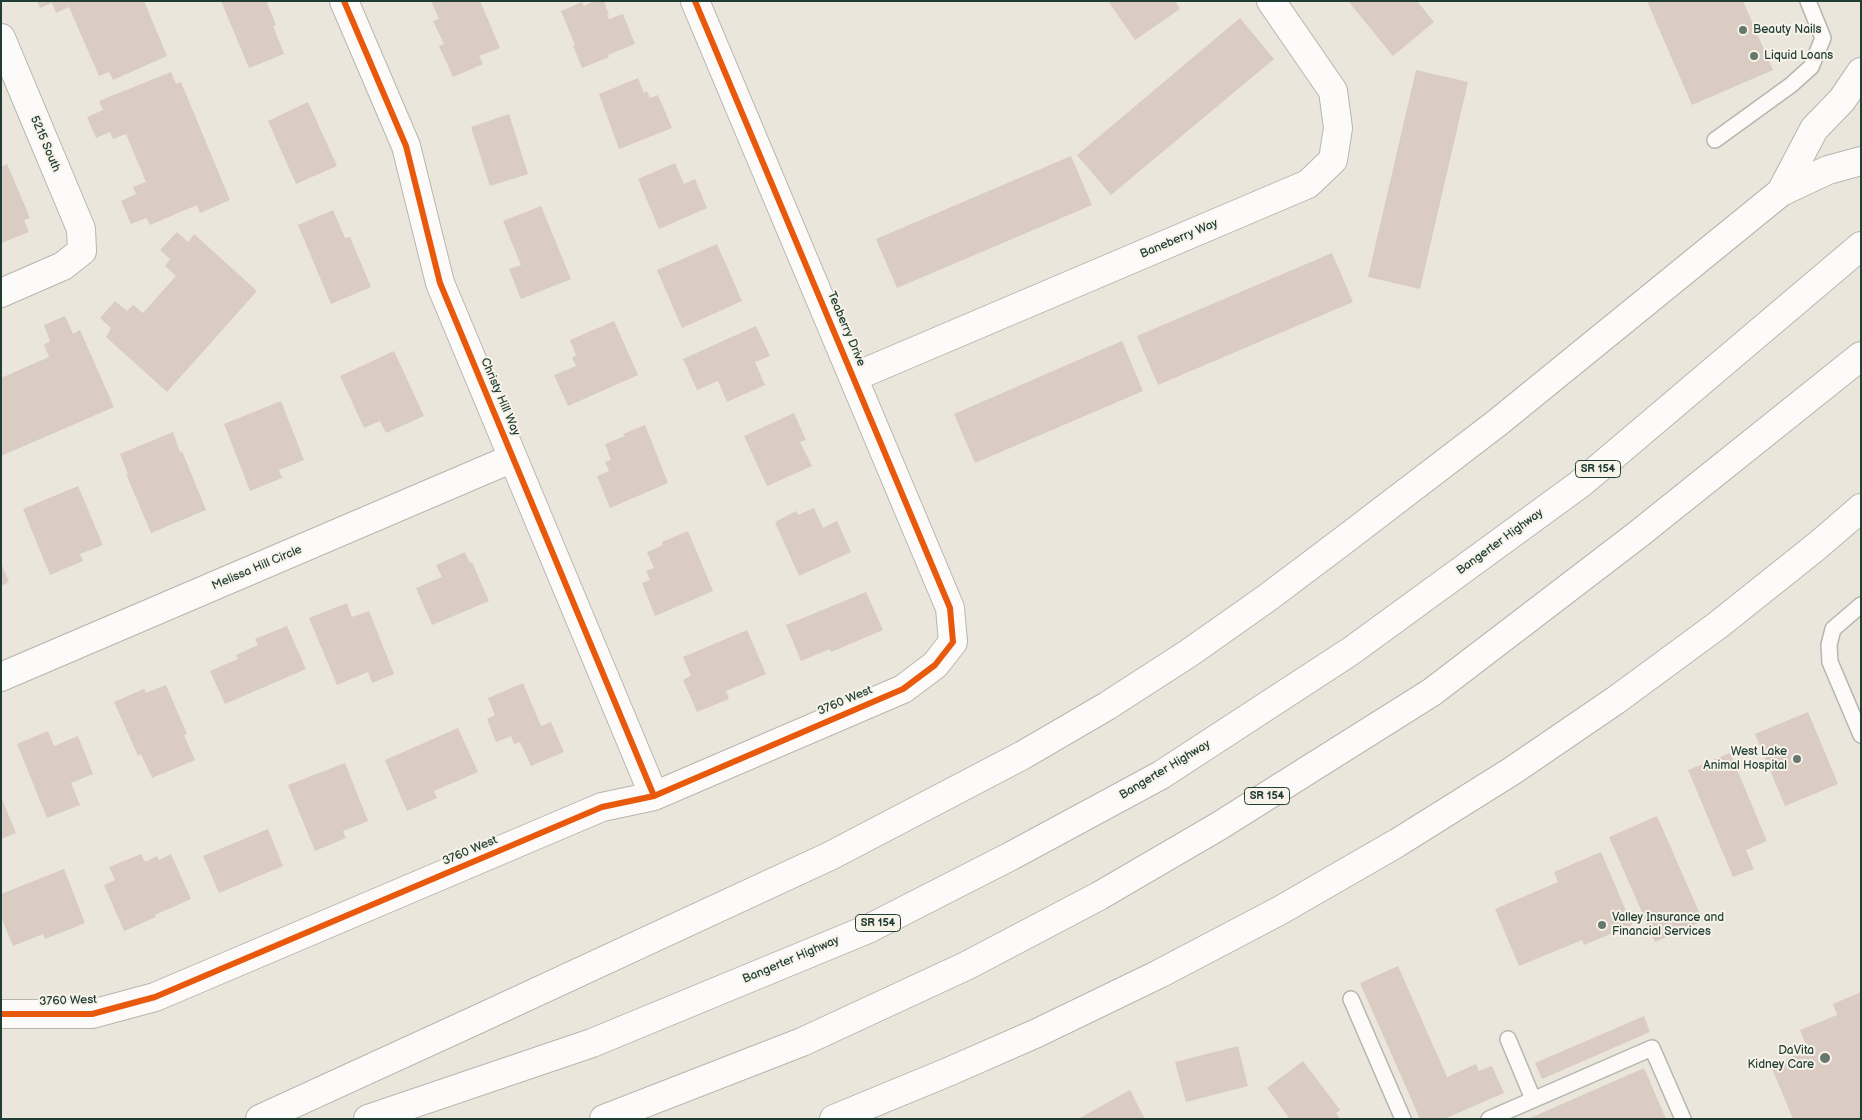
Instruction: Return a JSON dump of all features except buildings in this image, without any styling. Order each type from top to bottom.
[{"type":"main road","name":"Christy Hill Way","points":[[344,1],[406,146],[440,283],[654,796]]},
{"type":"main road","name":"Teaberry Drive","points":[[695,1],[950,608],[953,642],[935,665]]},
{"type":"main road","name":"Baneberry Way","points":[[854,377],[1308,184],[1333,160],[1338,128],[1333,91],[1271,1]]},
{"type":"main road","name":"5215 South","points":[[1,38],[81,229],[82,251],[64,266],[1,293]]},
{"type":"main road","points":[[1780,192],[1814,129],[1842,100],[1861,72]]},
{"type":"main road","points":[[260,1119],[474,1022],[830,856],[1023,755],[1107,706],[1260,604],[1344,540],[1497,423],[1780,192],[1828,170],[1861,161]]},
{"type":"main road","name":"Bangerter Highway","points":[[368,1119],[592,1044],[868,929],[1161,775],[1351,652],[1580,484],[1861,246]]},
{"type":"main road","name":"SR 154","points":[[604,1119],[802,1042],[966,966],[1098,896],[1219,826],[1432,692],[1636,536],[1861,356]]},
{"type":"main road","name":"Melissa Hill Circle","points":[[1,678],[513,458]]},
{"type":"main road","points":[[834,1119],[1028,1037],[1159,974],[1279,910],[1397,843],[1512,771],[1616,700],[1718,625],[1817,546],[1861,508]]},
{"type":"main road","name":"3760 West","points":[[1,1014],[92,1014],[155,997],[602,807],[654,796],[903,689],[935,665]]},
{"type":"lane","points":[[1715,140],[1792,85],[1811,67],[1823,38],[1808,1]]},
{"type":"lane","points":[[1861,605],[1834,629],[1829,645],[1830,662],[1861,735]]},
{"type":"lane","points":[[1351,999],[1404,1119]]},
{"type":"lane","points":[[1508,1039],[1533,1099]]},
{"type":"lane","points":[[1489,1119],[1652,1048],[1683,1119]]},
{"type":"cycle path","points":[[344,1],[406,146],[440,283],[654,796]]},
{"type":"cycle path","points":[[1,1014],[92,1014],[155,997],[602,807],[654,796],[903,689],[935,665],[953,642],[950,608],[695,1]]},
{"type":"place","name":"Beauty Nails","points":[[1743,30]]},
{"type":"place","name":"Liquid Loans","points":[[1754,56]]},
{"type":"place","name":"West Lake Animal Hospital","points":[[1797,759]]},
{"type":"place","name":"Valley Insurance and Financial Services","points":[[1602,925]]},
{"type":"place","name":"DaVita Kidney Care","points":[[1825,1058]]}]
